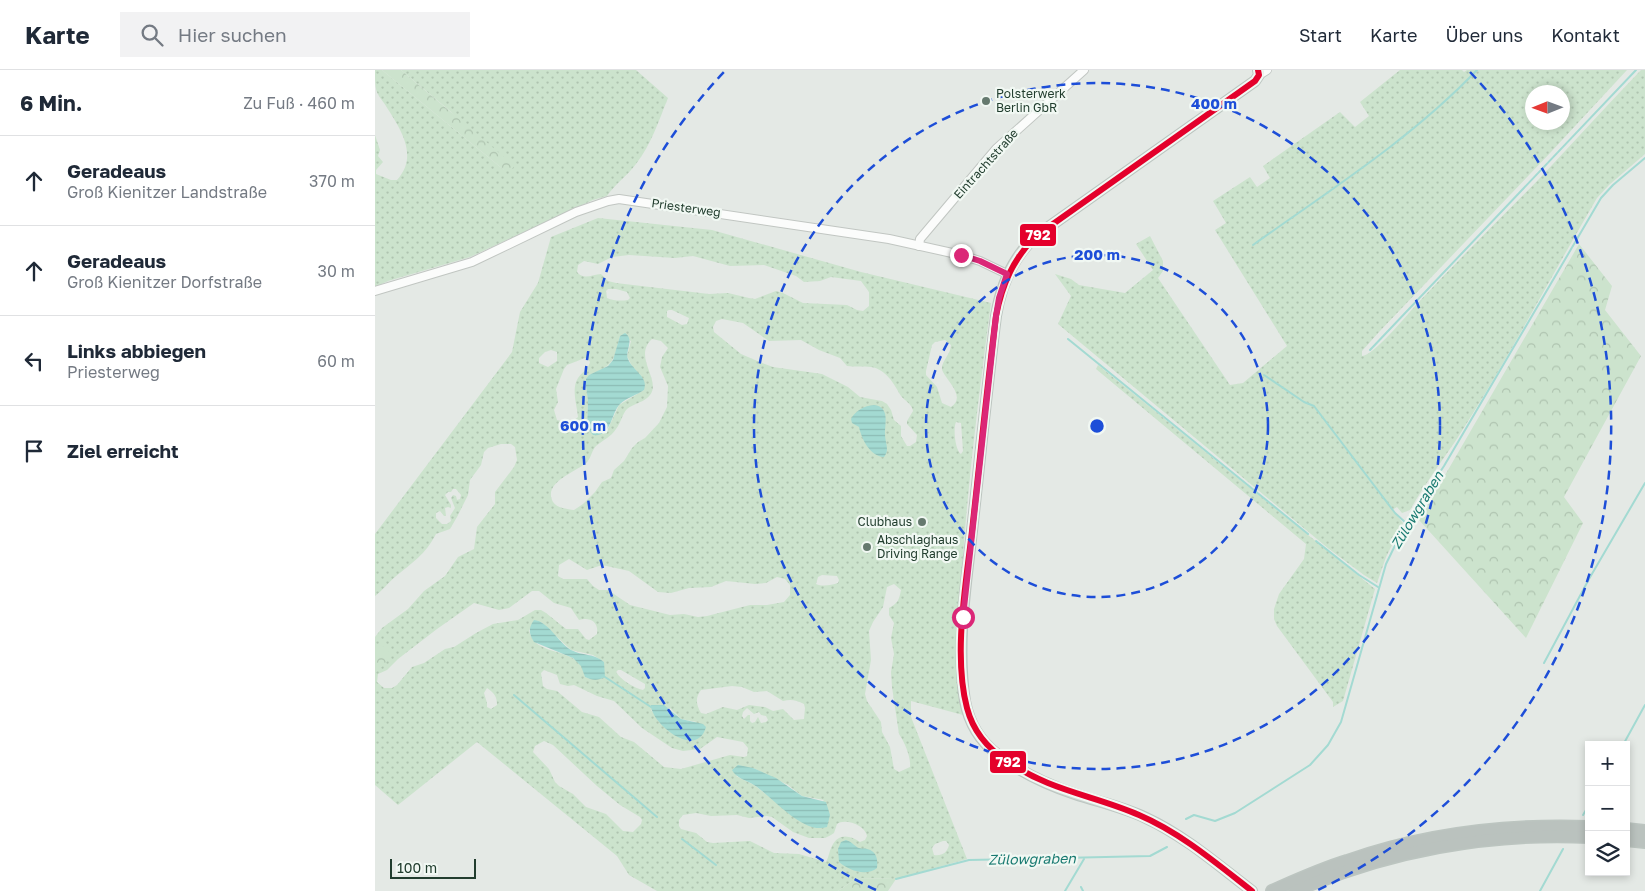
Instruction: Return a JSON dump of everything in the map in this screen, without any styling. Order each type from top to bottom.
[{"type":"highway","points":[[1272,891],[1347,860],[1425,840],[1499,829],[1585,827]]},
{"type":"highway","points":[[1630,829],[1645,831]]},
{"type":"highway","points":[[1295,891],[1351,869],[1428,850],[1504,838],[1585,837]]},
{"type":"highway","points":[[1630,840],[1645,842]]},
{"type":"main road","points":[[1252,891],[1177,835],[1157,823],[1128,810],[1061,789],[1013,764],[990,748],[982,740],[968,714],[964,692],[963,617],[999,298],[1007,274],[1036,236],[1255,81],[1262,72]]},
{"type":"street","name":"Eintrachtstraße","points":[[919,246],[921,239],[996,149],[1084,70]]},
{"type":"street","name":"Priesterweg","points":[[375,291],[472,262],[583,210],[608,201],[619,200],[874,236],[980,261],[1007,274]]},
{"type":"green space","points":[[375,70],[382,70],[504,170],[450,111],[401,70],[636,70],[668,98],[646,149],[607,196],[593,200],[470,257],[388,281],[375,287],[375,135],[380,150],[378,156],[383,162],[376,170],[376,174],[391,180],[397,180],[404,170],[407,161],[407,151],[401,131],[377,91]]},
{"type":"green space","points":[[382,70],[401,70],[510,162],[514,166],[512,169],[504,170]]},
{"type":"green space","points":[[1400,70],[1462,70],[1464,72],[1467,70],[1627,70],[1379,332],[1362,351],[1362,356],[1374,349],[1390,334],[1641,70],[1645,70],[1645,154],[1597,198],[1487,391],[1410,510],[1402,513],[1397,507],[1392,510],[1403,523],[1386,557],[1377,583],[1329,549],[1058,324],[1071,296],[1055,274],[1071,279],[1079,285],[1125,293],[1153,270],[1136,244],[1150,236],[1163,261],[1163,271],[1158,278],[1230,385],[1243,383],[1287,346],[1215,230],[1226,223],[1213,201],[1250,177],[1257,187],[1270,178],[1263,166],[1340,112],[1355,127],[1369,116],[1360,102]]},
{"type":"green space","points":[[598,218],[712,230],[861,272],[991,303],[965,524],[959,616],[959,655],[963,715],[911,701],[911,717],[967,859],[896,879],[857,878],[838,891],[657,891],[629,875],[617,856],[477,742],[398,805],[375,785],[375,637],[382,628],[408,609],[424,591],[445,576],[458,557],[474,549],[477,527],[495,504],[495,492],[517,460],[515,447],[511,444],[501,444],[488,448],[484,452],[481,465],[470,480],[468,495],[450,529],[436,534],[423,553],[375,596],[375,534],[512,352],[520,312],[538,283],[551,237]],"holes":[[[629,255],[675,258],[693,256],[730,266],[764,265],[796,276],[804,282],[820,281],[831,277],[861,281],[869,292],[869,306],[863,311],[847,305],[803,303],[776,291],[755,299],[728,293],[709,294],[616,283],[608,281],[601,274],[586,277],[580,275],[577,272],[578,265],[584,261],[598,264],[612,257]],[[608,289],[627,292],[630,298],[623,301],[607,298],[606,291]],[[672,310],[689,318],[687,324],[682,325],[667,317],[667,311]],[[722,319],[743,323],[769,341],[801,340],[819,350],[840,358],[847,366],[876,368],[889,378],[901,396],[910,404],[913,411],[907,424],[917,435],[916,442],[907,446],[901,436],[901,426],[894,420],[887,404],[882,401],[860,397],[848,387],[822,374],[773,367],[762,363],[741,354],[714,332],[713,327],[716,321]],[[620,336],[631,341],[627,356],[644,390],[619,405],[607,431],[603,434],[587,428],[588,401],[586,386],[589,375],[604,368],[612,361]],[[652,339],[661,341],[668,348],[662,357],[660,367],[668,386],[667,407],[659,423],[632,448],[624,461],[614,470],[611,478],[602,482],[583,504],[574,510],[557,506],[553,502],[551,495],[556,483],[587,462],[596,446],[618,427],[627,409],[647,398],[652,392],[651,378],[645,354],[647,346]],[[945,340],[951,345],[942,369],[955,390],[957,399],[951,407],[942,403],[937,387],[926,375],[932,345],[935,342]],[[551,350],[557,352],[557,361],[548,367],[539,363],[539,358],[545,352]],[[585,358],[588,359],[589,365],[576,382],[575,392],[578,417],[571,423],[557,420],[554,410],[558,402],[556,389],[567,365]],[[956,422],[961,423],[963,451],[961,454],[955,439]],[[456,489],[461,495],[460,499],[457,500],[456,496],[453,495],[451,498],[455,508],[450,516],[451,521],[447,524],[442,524],[436,518],[436,513],[440,511],[446,516],[445,508],[451,508],[445,495]],[[569,559],[587,570],[602,565],[629,571],[658,592],[671,593],[689,588],[711,587],[726,581],[755,584],[766,583],[777,577],[785,579],[790,585],[790,595],[784,602],[750,605],[698,617],[684,614],[670,615],[630,605],[608,590],[599,590],[587,579],[563,579],[558,576],[559,565]],[[822,575],[837,576],[839,580],[838,583],[816,584],[818,577]],[[894,584],[901,590],[898,601],[889,608],[889,615],[894,623],[891,638],[894,654],[891,672],[892,687],[899,734],[910,759],[910,767],[899,772],[894,769],[890,747],[882,732],[881,722],[867,701],[865,694],[871,660],[869,631],[883,607],[887,587]],[[532,591],[539,591],[554,603],[571,608],[579,620],[586,619],[595,623],[597,634],[589,640],[586,639],[578,629],[566,629],[546,613],[541,610],[535,610],[518,620],[493,624],[454,647],[445,649],[424,663],[412,667],[397,685],[392,688],[384,688],[377,682],[378,674],[387,670],[398,659],[474,603],[499,610],[509,608]],[[541,622],[571,650],[593,655],[604,662],[601,679],[585,677],[582,666],[575,660],[537,644],[529,630]],[[544,670],[557,675],[560,684],[574,685],[597,696],[614,701],[642,728],[672,748],[683,751],[700,749],[717,737],[743,742],[748,748],[747,756],[730,755],[681,769],[664,767],[634,742],[621,737],[599,717],[582,712],[557,691],[543,686],[541,673]],[[618,670],[645,684],[645,688],[643,690],[639,689],[624,681],[616,672]],[[732,686],[742,687],[754,692],[767,691],[783,701],[793,700],[804,704],[804,719],[794,720],[783,709],[773,711],[765,707],[749,705],[737,710],[723,707],[706,714],[701,713],[697,704],[697,698],[701,690]],[[487,688],[496,697],[497,705],[491,709],[487,707],[484,693]],[[670,708],[681,719],[697,722],[664,726],[651,710]],[[747,708],[754,714],[759,712],[761,715],[766,716],[768,720],[761,723],[758,717],[752,723],[750,715],[744,719],[742,716]],[[544,741],[553,745],[620,805],[640,817],[642,820],[641,824],[633,832],[623,831],[606,814],[586,807],[573,794],[555,782],[549,769],[533,752],[535,746]],[[753,768],[788,785],[802,796],[824,800],[802,822],[754,785],[736,776]],[[696,813],[711,816],[772,817],[793,832],[809,838],[825,838],[834,833],[837,824],[849,822],[863,829],[867,836],[865,840],[860,842],[844,836],[837,839],[831,848],[826,862],[799,854],[774,853],[750,841],[707,842],[696,833],[681,829],[679,820],[683,815]],[[946,841],[949,845],[947,850],[934,855],[932,848],[935,844]]]},
{"type":"green space","points":[[1579,244],[1612,286],[1605,310],[1641,356],[1564,497],[1583,523],[1526,638],[1419,520]]},
{"type":"green space","points":[[1098,365],[1375,589],[1343,701],[1333,707],[1333,702],[1277,626],[1274,619],[1274,609],[1279,594],[1304,559],[1306,544],[1096,369]]},
{"type":"green space","points":[[375,646],[385,647],[390,653],[386,662],[375,673]]},
{"type":"green space","points":[[857,878],[896,879],[888,891],[838,891]]},
{"type":"water","points":[[625,333],[630,342],[628,359],[644,381],[644,390],[620,404],[604,433],[593,435],[587,428],[588,401],[586,379],[589,375],[608,366],[613,360],[620,336]]},
{"type":"water","points":[[874,405],[879,406],[885,412],[887,449],[884,457],[875,454],[871,450],[862,437],[859,427],[852,423],[851,419],[861,409]]},
{"type":"water","points":[[534,620],[549,628],[571,650],[596,657],[604,662],[605,677],[595,680],[585,677],[581,666],[573,658],[534,642],[530,631]]},
{"type":"water","points":[[651,705],[664,705],[681,719],[703,724],[706,727],[701,736],[694,740],[685,740],[675,736],[658,721]]},
{"type":"water","points":[[738,765],[753,768],[776,778],[802,796],[826,802],[830,815],[827,827],[808,826],[789,814],[754,785],[736,775],[732,770]]},
{"type":"water","points":[[846,840],[860,848],[873,852],[877,859],[877,868],[873,871],[863,872],[847,868],[839,862],[838,849],[841,842]]},
{"type":"waterway","points":[[1253,245],[1369,163],[1425,119],[1477,70]]},
{"type":"waterway","points":[[1370,350],[1636,70]]},
{"type":"waterway","name":"Zülowgraben","points":[[1186,819],[1194,815],[1215,821],[1235,813],[1310,765],[1328,745],[1341,722],[1386,564],[1406,523],[1444,466],[1601,198],[1613,185],[1645,158]]},
{"type":"waterway","points":[[1068,339],[1308,534]]},
{"type":"waterway","points":[[1264,375],[1304,402],[1314,406],[1395,513],[1406,523]]},
{"type":"waterway","points":[[1544,663],[1589,579],[1645,483]]},
{"type":"waterway","points":[[1316,541],[1359,575],[1378,587]]},
{"type":"waterway","points":[[605,677],[651,707]]},
{"type":"waterway","points":[[514,695],[657,817]]},
{"type":"waterway","points":[[1625,741],[1645,705]]},
{"type":"waterway","points":[[682,839],[716,865]]},
{"type":"waterway","name":"Zülowgraben","points":[[896,879],[969,860],[1150,856],[1167,847]]},
{"type":"waterway","points":[[1540,891],[1563,849]]},
{"type":"waterway","points":[[1065,891],[1084,859]]},
{"type":"waterway","points":[[1081,887],[1083,891]]},
{"type":"transit line","name":"792","points":[[1252,891],[1198,849],[1154,822],[1122,808],[1039,779],[1007,761],[987,745],[973,724],[967,708],[963,687],[961,643],[964,596],[996,316],[1005,283],[1015,263],[1036,236],[1255,81],[1259,75],[1258,70]]},
{"type":"place","name":"Polsterwerk Berlin GbR","points":[[986,101]]},
{"type":"place","name":"Clubhaus","points":[[922,522]]},
{"type":"place","name":"Abschlaghaus Driving Range","points":[[867,547]]},
{"type":"route","points":[[961,255],[993,266],[1007,274],[999,298],[996,316],[963,617]]}]
